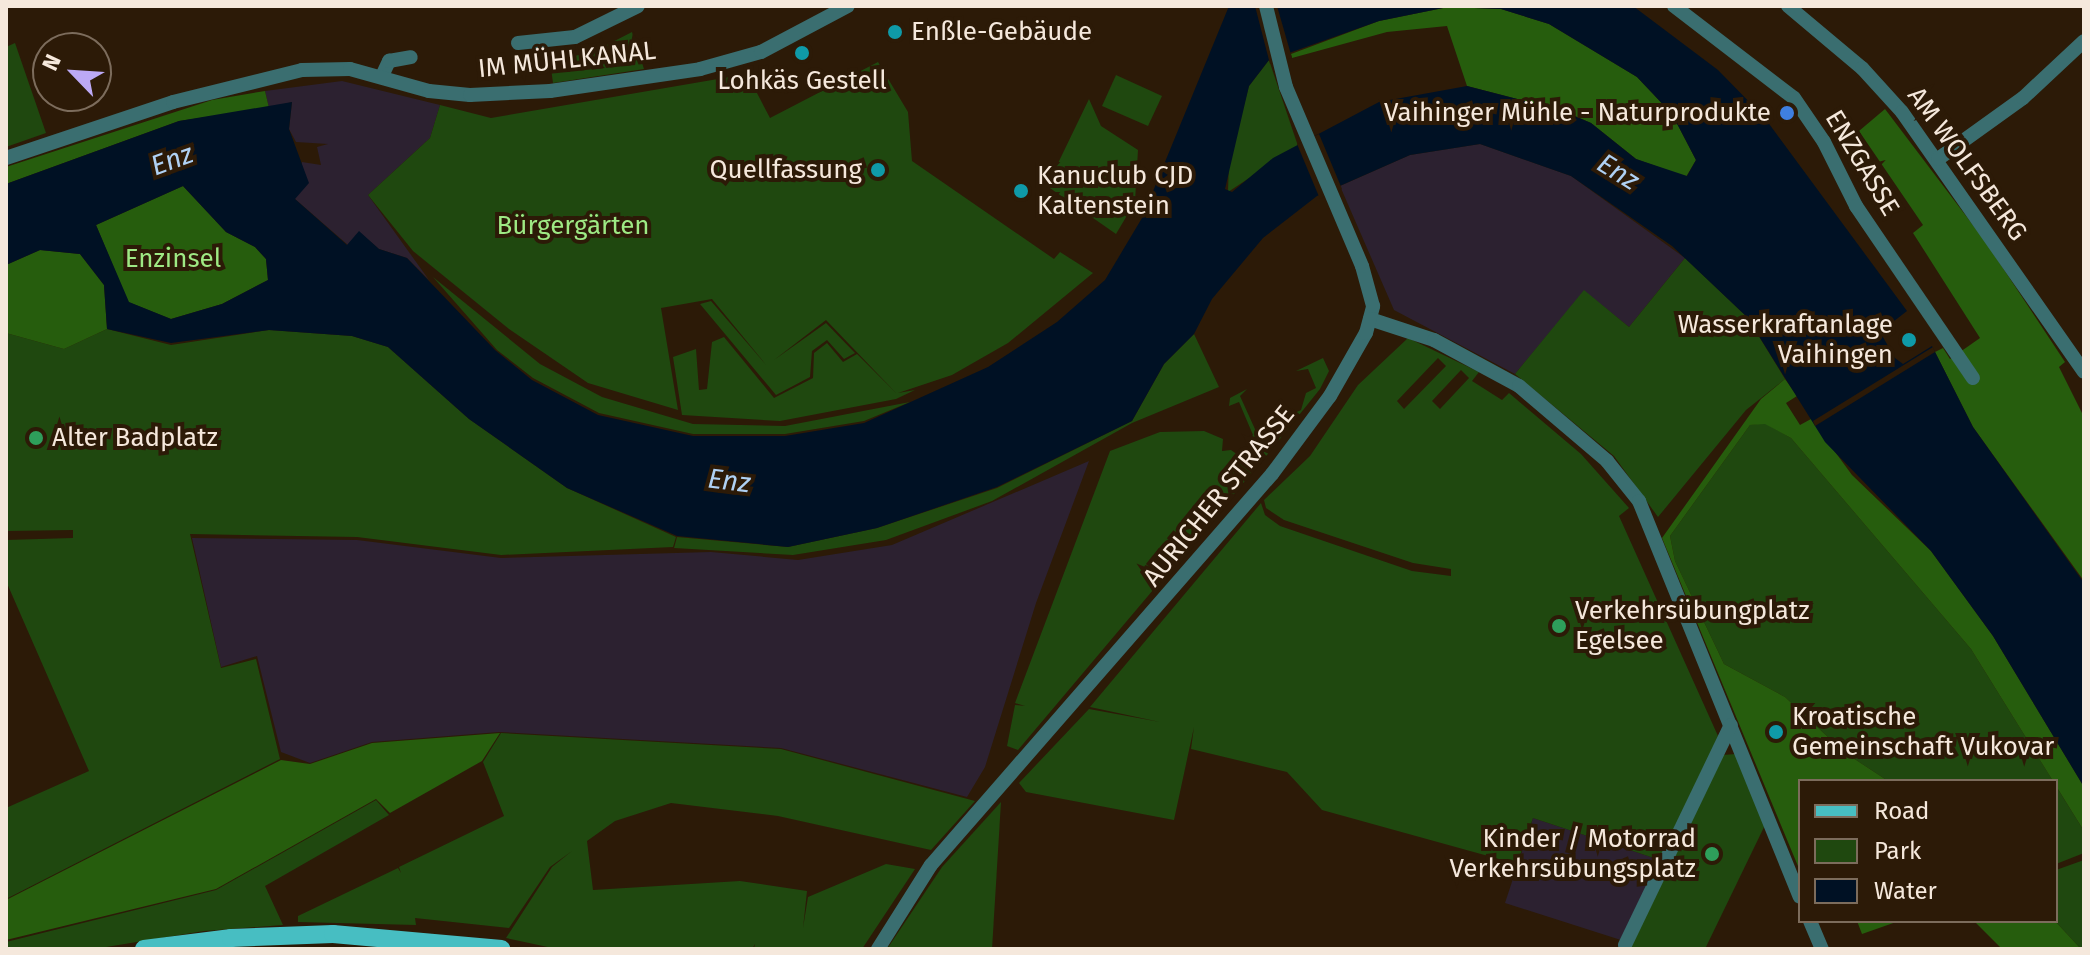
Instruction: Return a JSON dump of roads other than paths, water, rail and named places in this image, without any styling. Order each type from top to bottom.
[{"type":"main road","points":[[144,949],[231,938],[333,934],[501,949]]},
{"type":"street","points":[[518,43],[575,37],[638,6]]},
{"type":"street","name":"IM MÜHLKANAL","points":[[6,158],[283,73],[329,67],[382,76],[435,92],[491,95],[677,73],[761,52],[848,6]]},
{"type":"street","points":[[1266,6],[1279,58],[1307,139],[1362,266],[1373,306],[1370,319],[1402,326],[1491,368],[1543,404],[1607,461],[1654,528],[1798,892]]},
{"type":"street","name":"ENZGASSE","points":[[1674,6],[1794,98],[1824,142],[1856,206],[1973,378]]},
{"type":"street","name":"AM WOLFSBERG","points":[[1788,6],[1862,68],[1938,159],[2084,372]]},
{"type":"street","points":[[1938,159],[2023,98],[2084,41]]},
{"type":"street","points":[[382,76],[389,61],[411,57]]},
{"type":"street","name":"AURICHER STRASSE","points":[[878,949],[931,865],[1272,474],[1330,396],[1370,319]]},
{"type":"street","points":[[1625,945],[1731,725]]},
{"type":"street","points":[[1811,923],[1822,949]]},
{"type":"water","name":"Enz","points":[[1229,6],[1633,6],[1718,70],[1764,117],[1907,311],[1880,332],[1895,358],[1903,364],[1932,346],[1973,427],[2084,583],[2084,787],[1993,636],[1931,551],[1825,442],[1747,317],[1672,246],[1571,176],[1480,144],[1410,155],[1317,196],[1263,238],[1212,299],[1194,334],[1164,364],[1132,421],[997,487],[877,528],[788,547],[677,536],[567,488],[469,419],[388,347],[352,336],[269,330],[171,343],[107,329],[104,285],[80,254],[40,250],[6,265],[6,184],[179,121],[292,102],[289,129],[309,183],[295,199],[347,245],[359,231],[379,249],[407,258],[495,350],[532,380],[598,415],[693,436],[785,436],[864,423],[988,367],[1057,322],[1105,280],[1142,218]],"holes":[[[1448,7],[1501,9],[1549,24],[1637,77],[1672,114],[1696,160],[1687,176],[1636,159],[1591,123],[1563,111],[1467,86],[1379,102],[1273,158],[1232,192],[1225,189],[1249,86],[1269,60],[1379,21]],[[183,186],[226,232],[255,247],[266,259],[268,280],[222,304],[171,319],[129,302],[96,225]]]},
{"type":"place","name":"Enßle-Gebäude","points":[[895,32]]},
{"type":"place","name":"Lohkäs Gestell","points":[[802,53]]},
{"type":"place","name":"Vaihinger Mühle - Naturprodukte","points":[[1787,113]]},
{"type":"place","name":"Quellfassung","points":[[878,170]]},
{"type":"place","name":"Kanuclub CJD Kaltenstein","points":[[1021,191]]},
{"type":"place","name":"Wasserkraftanlage Vaihingen","points":[[1909,340]]},
{"type":"place","name":"Alter Badplatz","points":[[36,438]]},
{"type":"place","name":"Verkehrsübungplatz Egelsee","points":[[1559,626]]},
{"type":"place","name":"Kroatische Gemeinschaft Vukovar","points":[[1776,732]]},
{"type":"place","name":"Kinder / Motorrad Verkehrsübungsplatz","points":[[1712,854]]},
{"type":"park label","name":"Bürgergärten","points":[[573,226]]},
{"type":"park label","name":"Enzinsel","points":[[173,259]]}]
